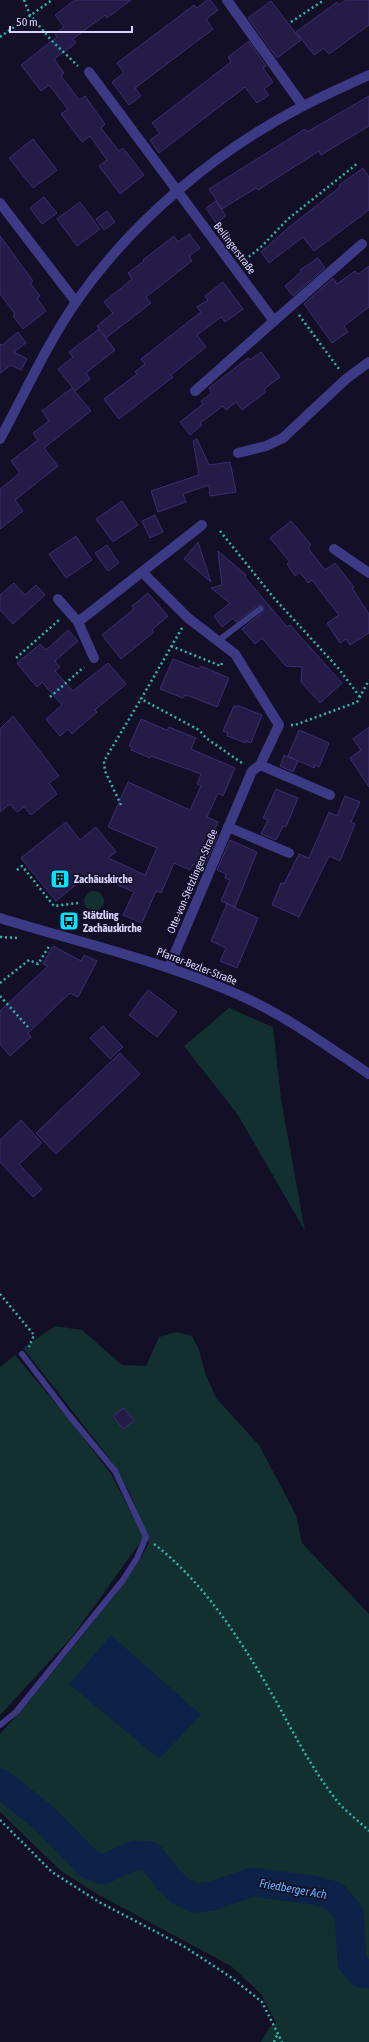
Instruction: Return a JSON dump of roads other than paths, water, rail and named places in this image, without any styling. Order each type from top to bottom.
[{"type":"street","points":[[227,0],[303,106]]},
{"type":"street","name":"Beilingerstraße","points":[[89,72],[274,321]]},
{"type":"street","points":[[0,439],[76,302],[118,249],[177,190],[220,157],[303,106],[369,75]]},
{"type":"street","points":[[0,203],[76,302]]},
{"type":"street","points":[[195,391],[362,244]]},
{"type":"street","points":[[238,453],[266,446],[283,438],[346,379],[369,362]]},
{"type":"street","points":[[78,622],[143,573],[202,525]]},
{"type":"street","points":[[334,549],[369,573]]},
{"type":"street","points":[[143,573],[188,618],[218,641]]},
{"type":"street","points":[[58,599],[78,622],[94,658]]},
{"type":"street","name":"Otte-von-Stetzlingen-Straße","points":[[169,967],[228,827],[256,768],[279,725],[241,663],[234,654],[218,641]]},
{"type":"street","points":[[256,768],[330,795]]},
{"type":"street","name":"Otte-von-Stetzlingen-Straße","points":[[228,827],[289,853]]},
{"type":"street","name":"Pfarrer-Bezler-Straße","points":[[0,918],[115,950],[169,967],[241,996],[300,1028],[369,1074]]},
{"type":"lane","points":[[218,641],[260,609]]},
{"type":"lane","points":[[0,1725],[16,1712],[124,1580],[137,1558],[146,1537],[114,1471],[24,1356]]},
{"type":"water","points":[[111,1635],[201,1715],[159,1759],[69,1684]]},
{"type":"waterway","name":"Friedberger Ach","points":[[0,1783],[43,1817],[89,1864],[102,1870],[135,1855],[150,1856],[168,1879],[180,1891],[195,1898],[212,1896],[253,1882],[313,1890],[334,1896],[349,1913],[352,1962],[361,1973],[369,1974]]},
{"type":"place","name":"Zachäuskirche","points":[[60,879]]},
{"type":"place","name":"Stätzling Zachäuskirche","points":[[69,921]]}]
